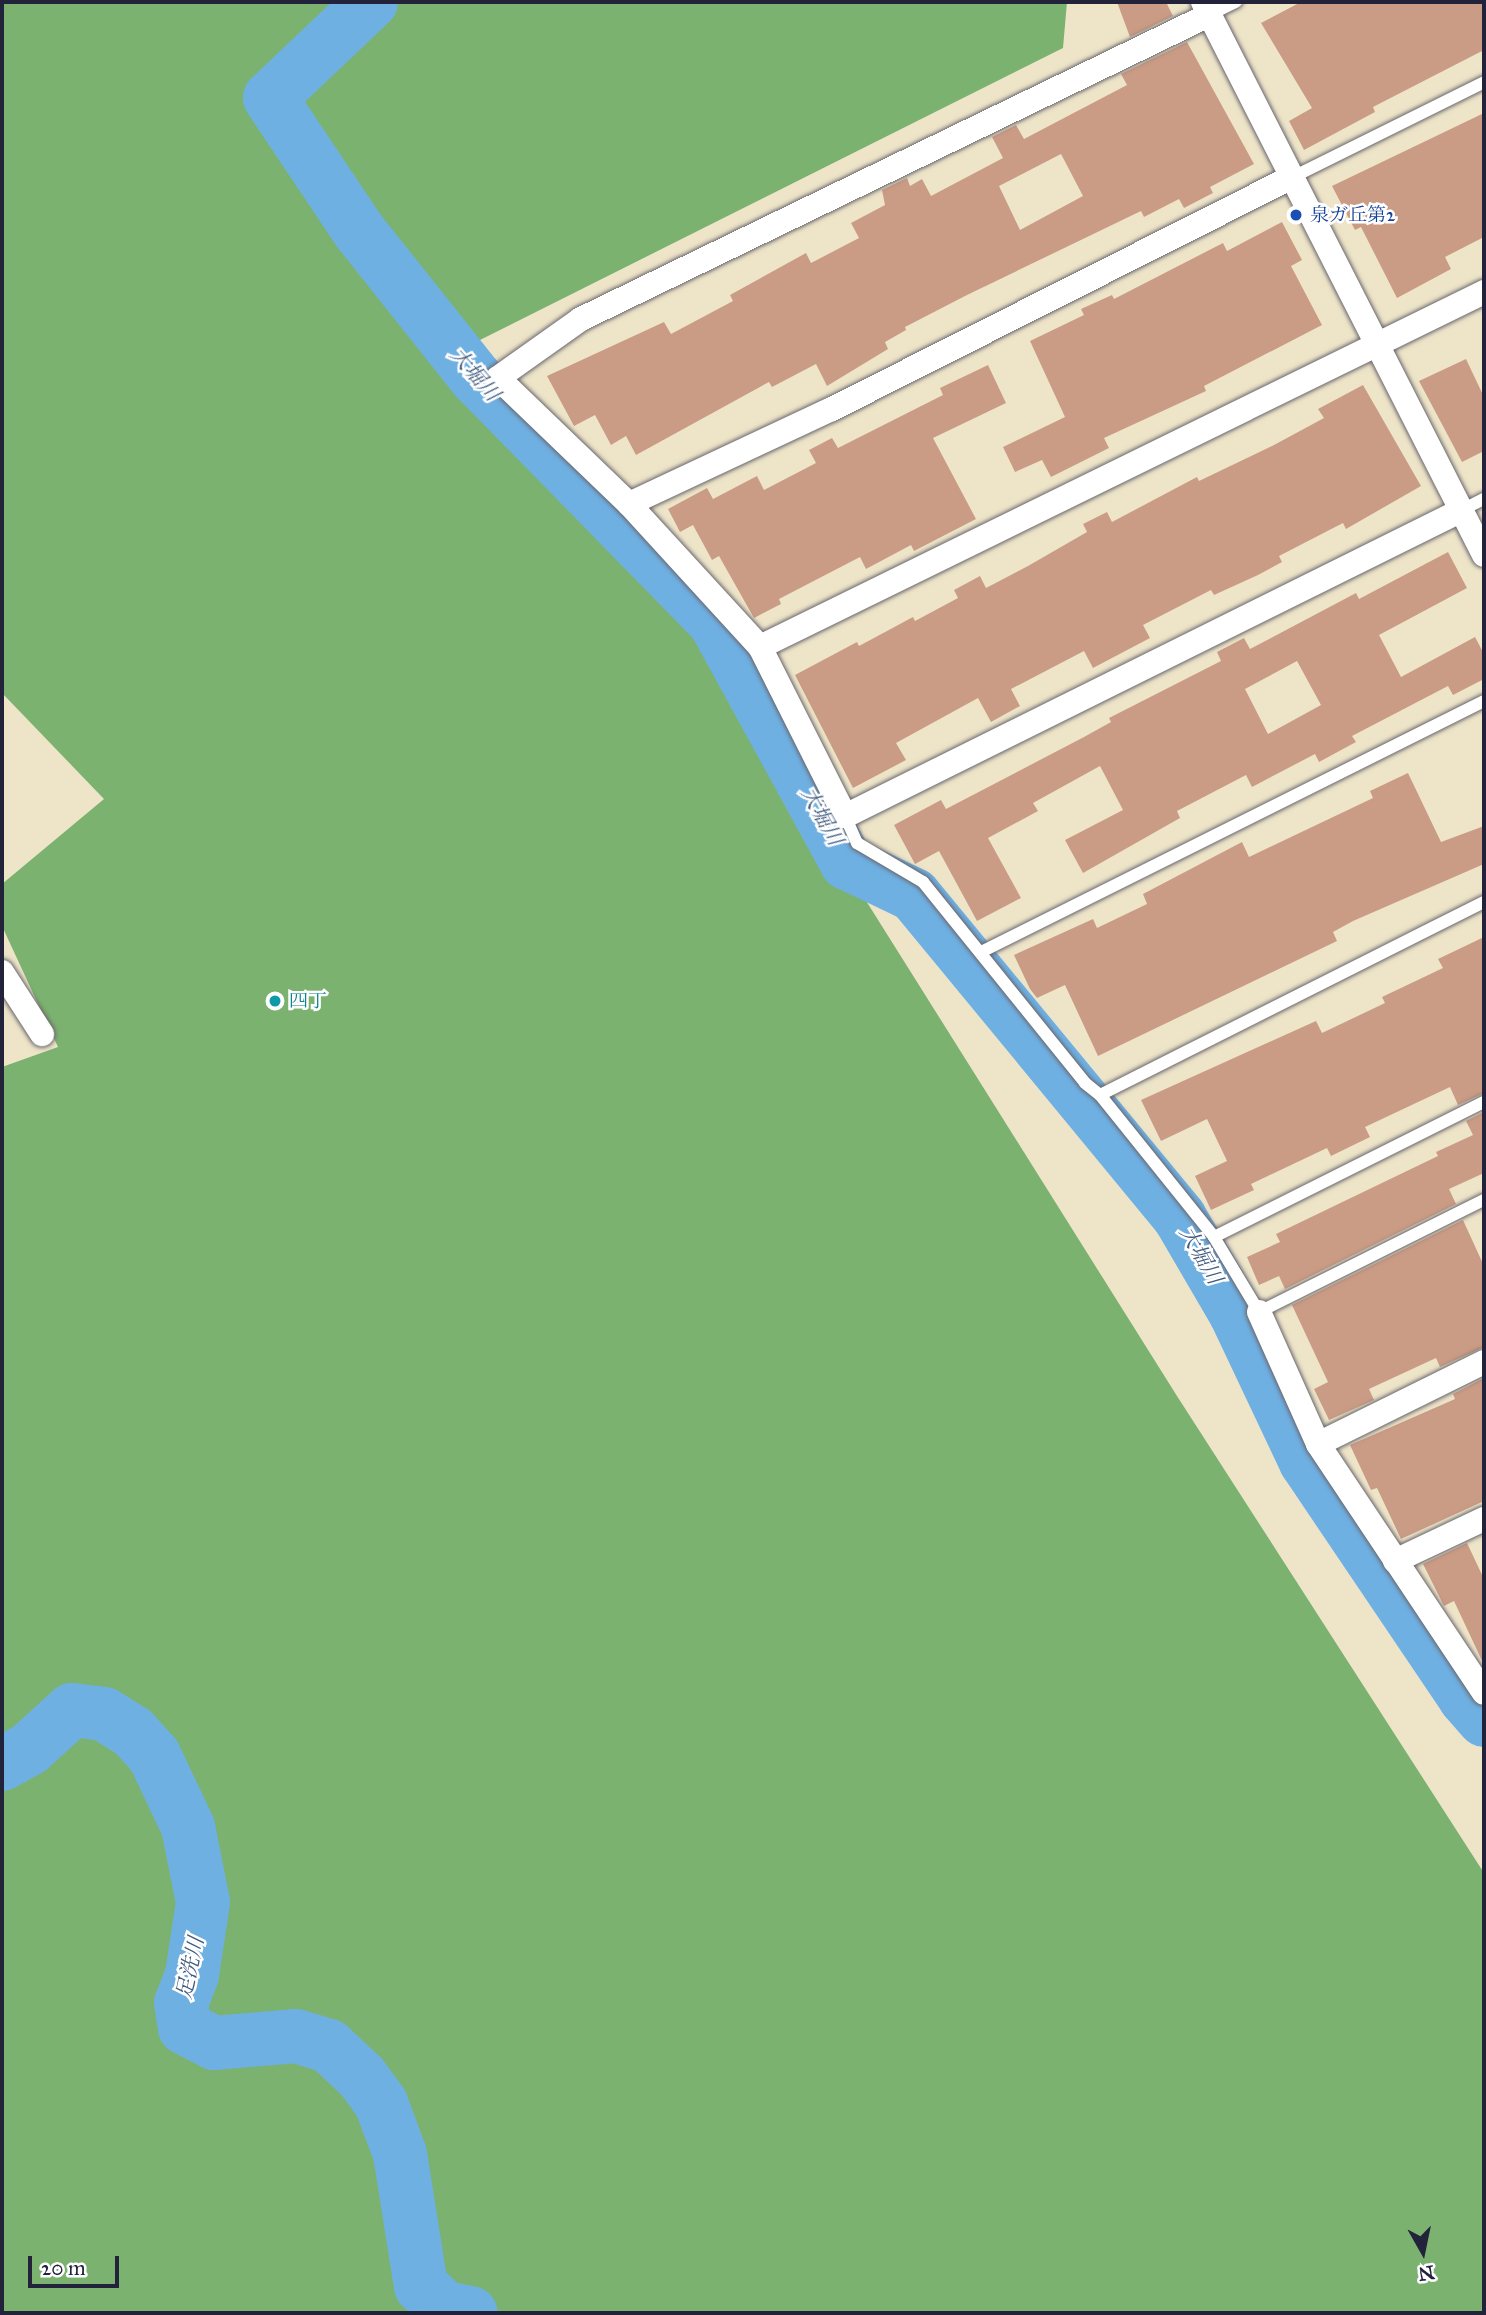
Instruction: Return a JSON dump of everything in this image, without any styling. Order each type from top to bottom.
[{"type":"street","points":[[1462,510],[845,816],[760,646],[629,503],[498,378],[581,319],[1206,8],[1290,178],[1462,510],[1484,555]]},
{"type":"street","points":[[629,503],[832,409],[1290,178]]},
{"type":"street","points":[[760,646],[1484,292]]},
{"type":"street","points":[[2,972],[43,1034]]},
{"type":"street","points":[[1259,1312],[1318,1444],[1395,1562],[1480,1681]]},
{"type":"street","points":[[1318,1444],[1484,1362]]},
{"type":"street","points":[[1395,1562],[1484,1519]]},
{"type":"lane","points":[[1206,8],[1236,2]]},
{"type":"lane","points":[[1290,178],[1484,82]]},
{"type":"lane","points":[[1462,510],[1484,499]]},
{"type":"lane","points":[[981,952],[1484,701]]},
{"type":"lane","points":[[845,816],[857,843],[923,883],[981,952],[1085,1083],[1100,1095],[1214,1237],[1259,1312],[1484,1200]]},
{"type":"lane","points":[[1100,1095],[1484,902]]},
{"type":"lane","points":[[1214,1237],[1484,1102]]},
{"type":"green space","points":[[2,2],[1067,2],[1063,48],[458,351],[718,665],[1177,1396],[1484,1873],[1484,2313],[2,2313],[2,1067],[58,1047],[2,926],[2,884],[104,799],[2,693]]},
{"type":"building","points":[[1117,2],[1166,2],[1173,16],[1130,37]]},
{"type":"building","points":[[1301,2],[1484,2],[1484,50],[1373,107],[1375,112],[1304,150],[1289,121],[1312,108],[1261,23]]},
{"type":"building","points":[[1187,42],[1254,164],[1210,187],[1213,193],[1184,208],[1179,199],[1144,217],[1141,211],[905,327],[906,330],[885,342],[888,349],[827,386],[816,364],[772,387],[769,382],[636,455],[626,436],[611,445],[595,415],[574,426],[547,376],[664,322],[671,334],[733,301],[730,295],[806,253],[811,263],[859,238],[851,223],[885,205],[882,190],[907,178],[910,186],[922,179],[931,196],[1003,158],[992,137],[1016,125],[1024,139],[1127,85],[1121,74]],"holes":[[[1061,154],[1083,196],[1020,230],[999,186]]]},
{"type":"building","points":[[1484,113],[1484,237],[1445,257],[1451,269],[1397,298],[1361,227],[1355,230],[1332,186]]},
{"type":"building","points":[[1282,222],[1302,260],[1291,266],[1322,325],[1204,386],[1206,391],[1104,438],[1109,448],[1051,477],[1042,460],[1015,472],[1003,447],[1065,417],[1030,341],[1084,315],[1081,309],[1112,295],[1114,299],[1223,243],[1227,251]]},
{"type":"building","points":[[1466,359],[1484,397],[1484,451],[1462,462],[1419,381]]},
{"type":"building","points":[[988,365],[1006,403],[933,438],[976,519],[914,551],[911,545],[866,569],[860,557],[779,599],[781,604],[754,618],[719,556],[712,560],[693,525],[680,532],[668,509],[707,488],[713,499],[757,476],[764,490],[816,463],[809,450],[832,438],[838,448],[943,395],[940,388]]},
{"type":"building","points":[[1363,385],[1421,486],[1346,529],[1343,523],[1279,556],[1282,562],[1258,575],[1214,595],[1211,590],[1143,625],[1150,638],[1093,668],[1084,651],[1011,689],[1020,706],[991,722],[978,698],[896,743],[906,760],[853,788],[795,675],[857,642],[859,646],[913,617],[915,621],[958,598],[954,590],[980,576],[986,588],[1087,532],[1083,524],[1107,512],[1112,522],[1197,477],[1199,481],[1274,445],[1324,418],[1318,409]]},
{"type":"building","points":[[1448,552],[1467,588],[1379,635],[1401,677],[1475,637],[1484,654],[1484,679],[1453,695],[1448,686],[1352,736],[1356,742],[1319,762],[1315,754],[1252,787],[1246,775],[1177,811],[1180,818],[1083,873],[1065,840],[1123,810],[1100,766],[1033,803],[1038,811],[988,838],[1021,898],[977,921],[939,851],[915,864],[894,825],[941,800],[946,809],[1084,737],[1111,722],[1109,718],[1221,661],[1217,652],[1244,638],[1250,649],[1356,593],[1359,599]],"holes":[[[1297,661],[1321,705],[1268,734],[1245,689]]]},
{"type":"building","points":[[1408,773],[1441,842],[1484,826],[1484,864],[1353,921],[1333,932],[1337,941],[1098,1056],[1065,985],[1037,998],[1030,989],[1014,955],[1093,919],[1097,928],[1147,904],[1143,894],[1242,842],[1249,857],[1373,798],[1370,791]]},
{"type":"building","points":[[1484,937],[1484,1093],[1458,1105],[1450,1087],[1365,1127],[1370,1137],[1331,1156],[1327,1148],[1251,1184],[1254,1190],[1211,1210],[1195,1176],[1227,1161],[1207,1119],[1161,1141],[1141,1100],[1316,1021],[1322,1033],[1385,1003],[1382,997],[1443,968],[1438,959]]},
{"type":"building","points":[[1484,1112],[1484,1173],[1449,1189],[1456,1204],[1285,1289],[1279,1276],[1259,1285],[1247,1257],[1280,1242],[1276,1234],[1438,1156],[1436,1152],[1473,1135],[1466,1121]]},
{"type":"building","points":[[1463,1220],[1484,1266],[1484,1347],[1440,1367],[1436,1358],[1369,1389],[1374,1400],[1329,1420],[1314,1389],[1328,1382],[1292,1305]]},
{"type":"building","points":[[1484,1378],[1484,1501],[1401,1539],[1377,1488],[1371,1490],[1350,1445],[1455,1399],[1453,1394]]},
{"type":"building","points":[[1467,1543],[1484,1579],[1484,1665],[1454,1601],[1444,1606],[1423,1564]]},
{"type":"waterway","name":"大堀川","points":[[371,2],[270,98],[359,231],[476,378],[715,622],[847,863],[914,895],[1180,1218],[1236,1314],[1306,1462],[1465,1698],[1484,1720]]},
{"type":"waterway","name":"足洗川","points":[[2,1764],[29,1749],[72,1710],[104,1714],[133,1732],[154,1755],[188,1827],[203,1902],[192,1975],[181,2003],[185,2028],[214,2043],[296,2036],[329,2046],[362,2077],[381,2103],[400,2154],[421,2286],[445,2308],[471,2313]]},
{"type":"place","name":"泉ガ丘第2","points":[[1296,215]]},
{"type":"place","name":"四丁","points":[[275,1001]]}]
